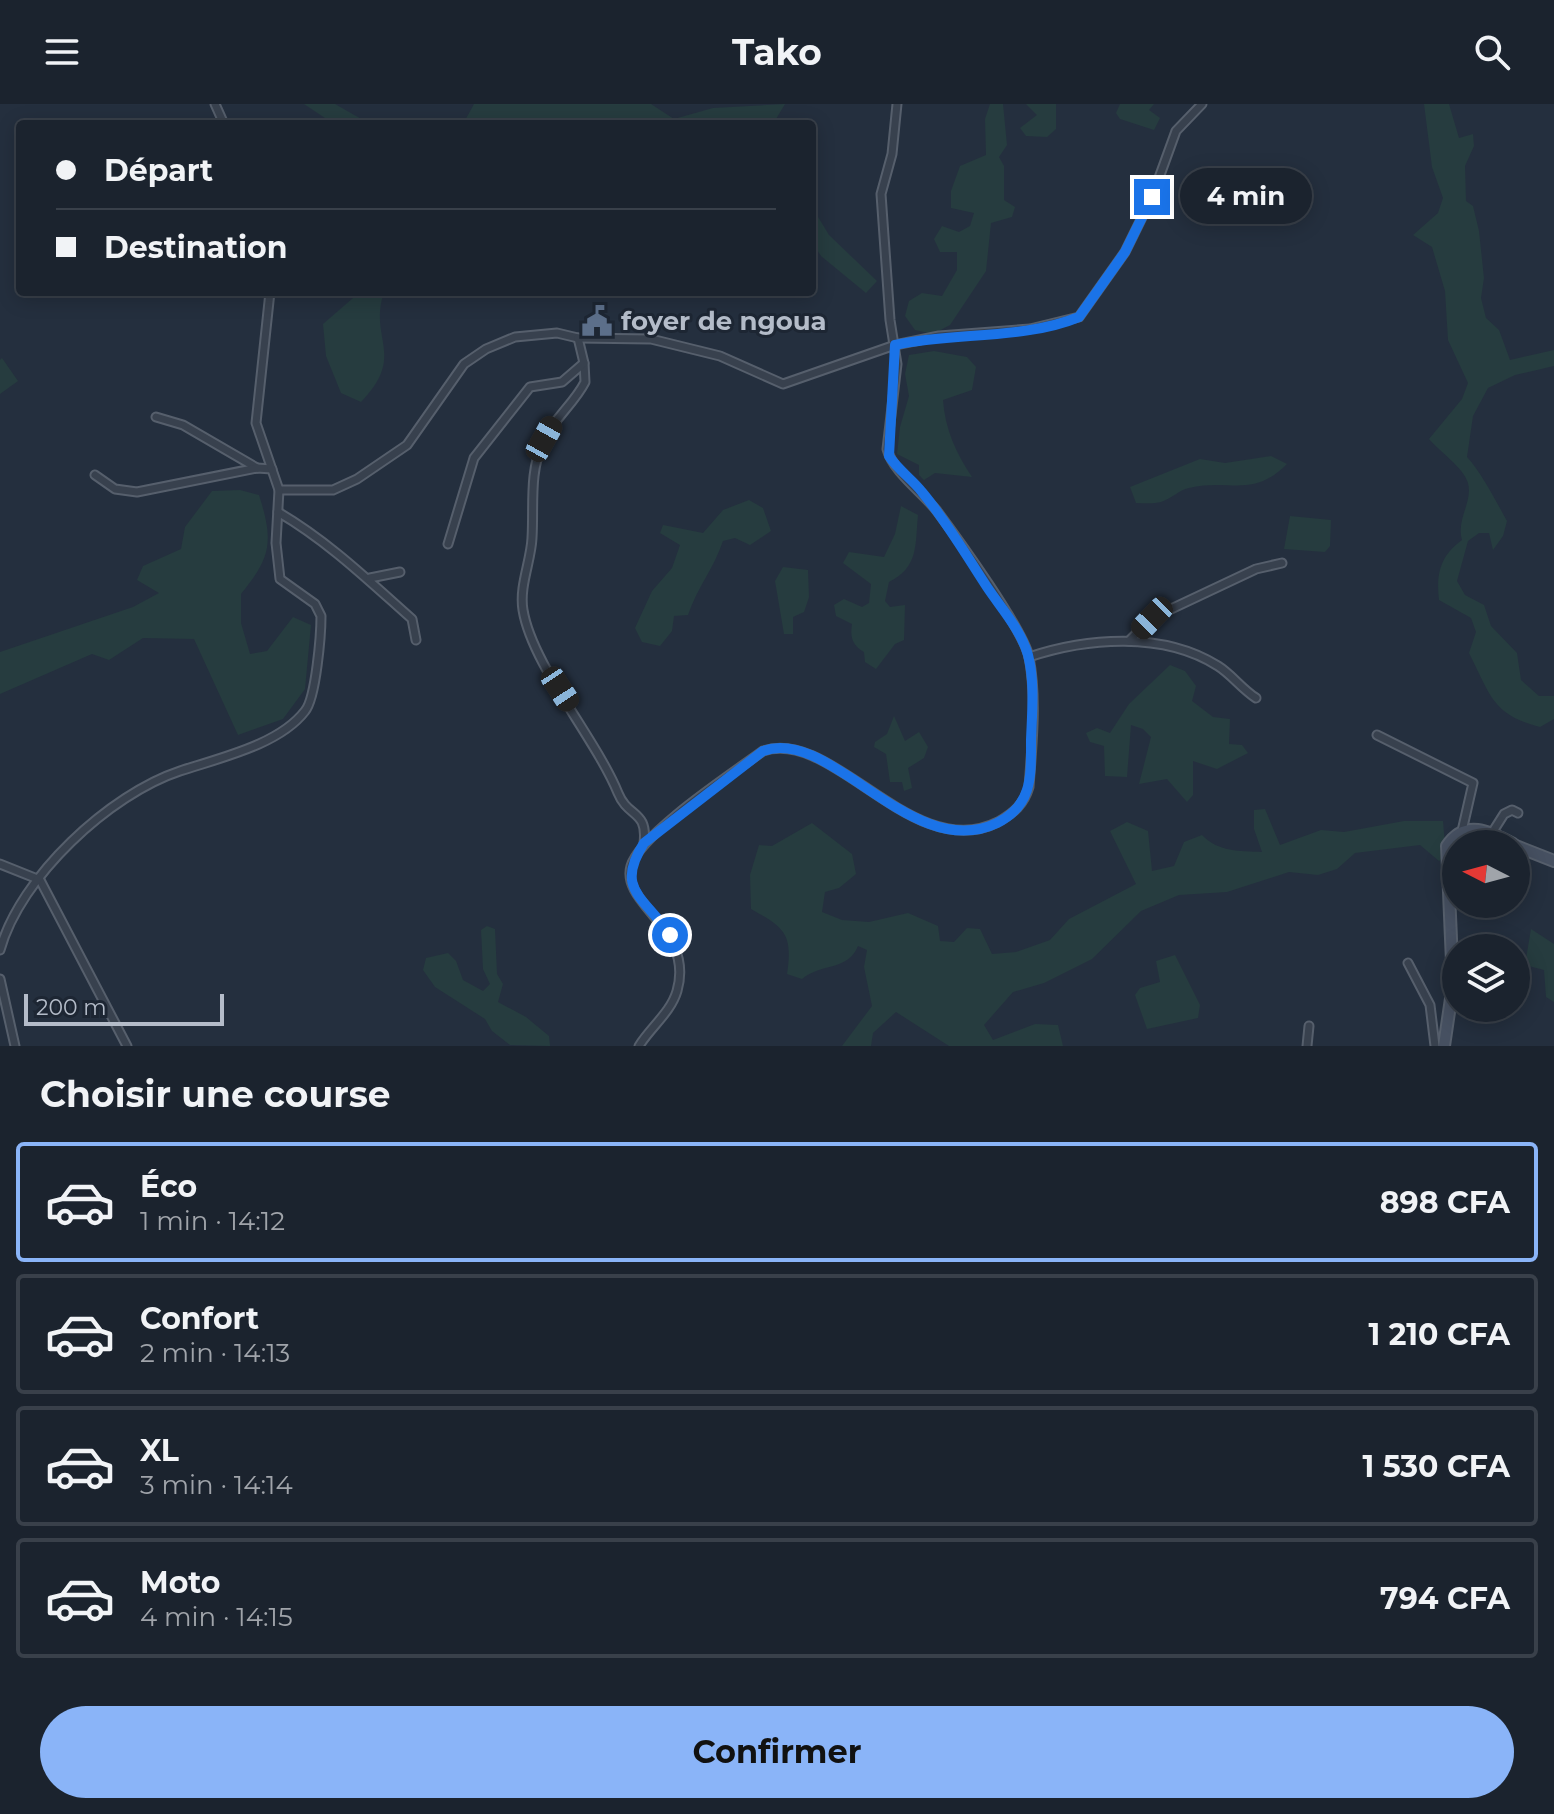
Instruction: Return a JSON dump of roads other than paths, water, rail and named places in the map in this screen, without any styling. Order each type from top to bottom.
[{"type":"street","points":[[644,843],[751,760],[773,747],[822,761],[930,824],[964,830],[993,825],[1017,810],[1029,787],[1029,657],[1018,633],[954,533],[889,456],[895,345],[890,320],[881,194],[892,154],[897,104]]},
{"type":"street","points":[[279,490],[333,490],[395,453],[414,437],[456,372],[498,343],[545,333],[578,338],[621,337],[683,345],[720,356],[783,384],[895,345],[939,336],[1030,329],[1079,317],[1125,252],[1152,197],[1176,131],[1202,104]]},
{"type":"street","points":[[0,950],[16,914],[77,837],[133,794],[179,771],[251,747],[306,711],[311,696],[321,616],[315,604],[280,579],[279,490],[256,423],[270,296]]},
{"type":"street","points":[[578,338],[585,382],[552,425],[538,457],[532,487],[532,540],[523,609],[560,689],[609,769],[619,798],[641,817],[646,827],[644,843],[631,866],[629,878],[632,889],[658,918],[677,948],[679,977],[674,1000],[639,1046]]},
{"type":"street","points":[[448,544],[469,472],[490,434],[530,387],[558,383],[584,363]]},
{"type":"street","points":[[156,417],[183,425],[257,468]]},
{"type":"street","points":[[95,475],[115,489],[137,492],[257,468],[272,469]]},
{"type":"street","points":[[278,512],[335,549],[370,578],[379,591],[412,619],[416,640]]},
{"type":"street","points":[[1129,641],[1152,618],[1256,569],[1282,563]]},
{"type":"street","points":[[370,578],[400,572]]},
{"type":"street","points":[[1029,657],[1065,646],[1129,641],[1173,649],[1218,666],[1256,698]]},
{"type":"street","points":[[1377,735],[1473,783],[1462,830]]},
{"type":"street","points":[[1494,830],[1504,814],[1512,810],[1518,813]]},
{"type":"street","points":[[1530,851],[1554,861]]},
{"type":"street","points":[[0,864],[40,880],[127,1046]]},
{"type":"street","points":[[1444,1046],[1452,1007],[1454,963],[1450,918]]},
{"type":"street","points":[[1408,963],[1430,1005],[1435,1046]]},
{"type":"street","points":[[0,979],[15,1046]]},
{"type":"street","points":[[1307,1046],[1309,1026]]},
{"type":"place","name":"foyer de ngoua","points":[[597,321]]}]
